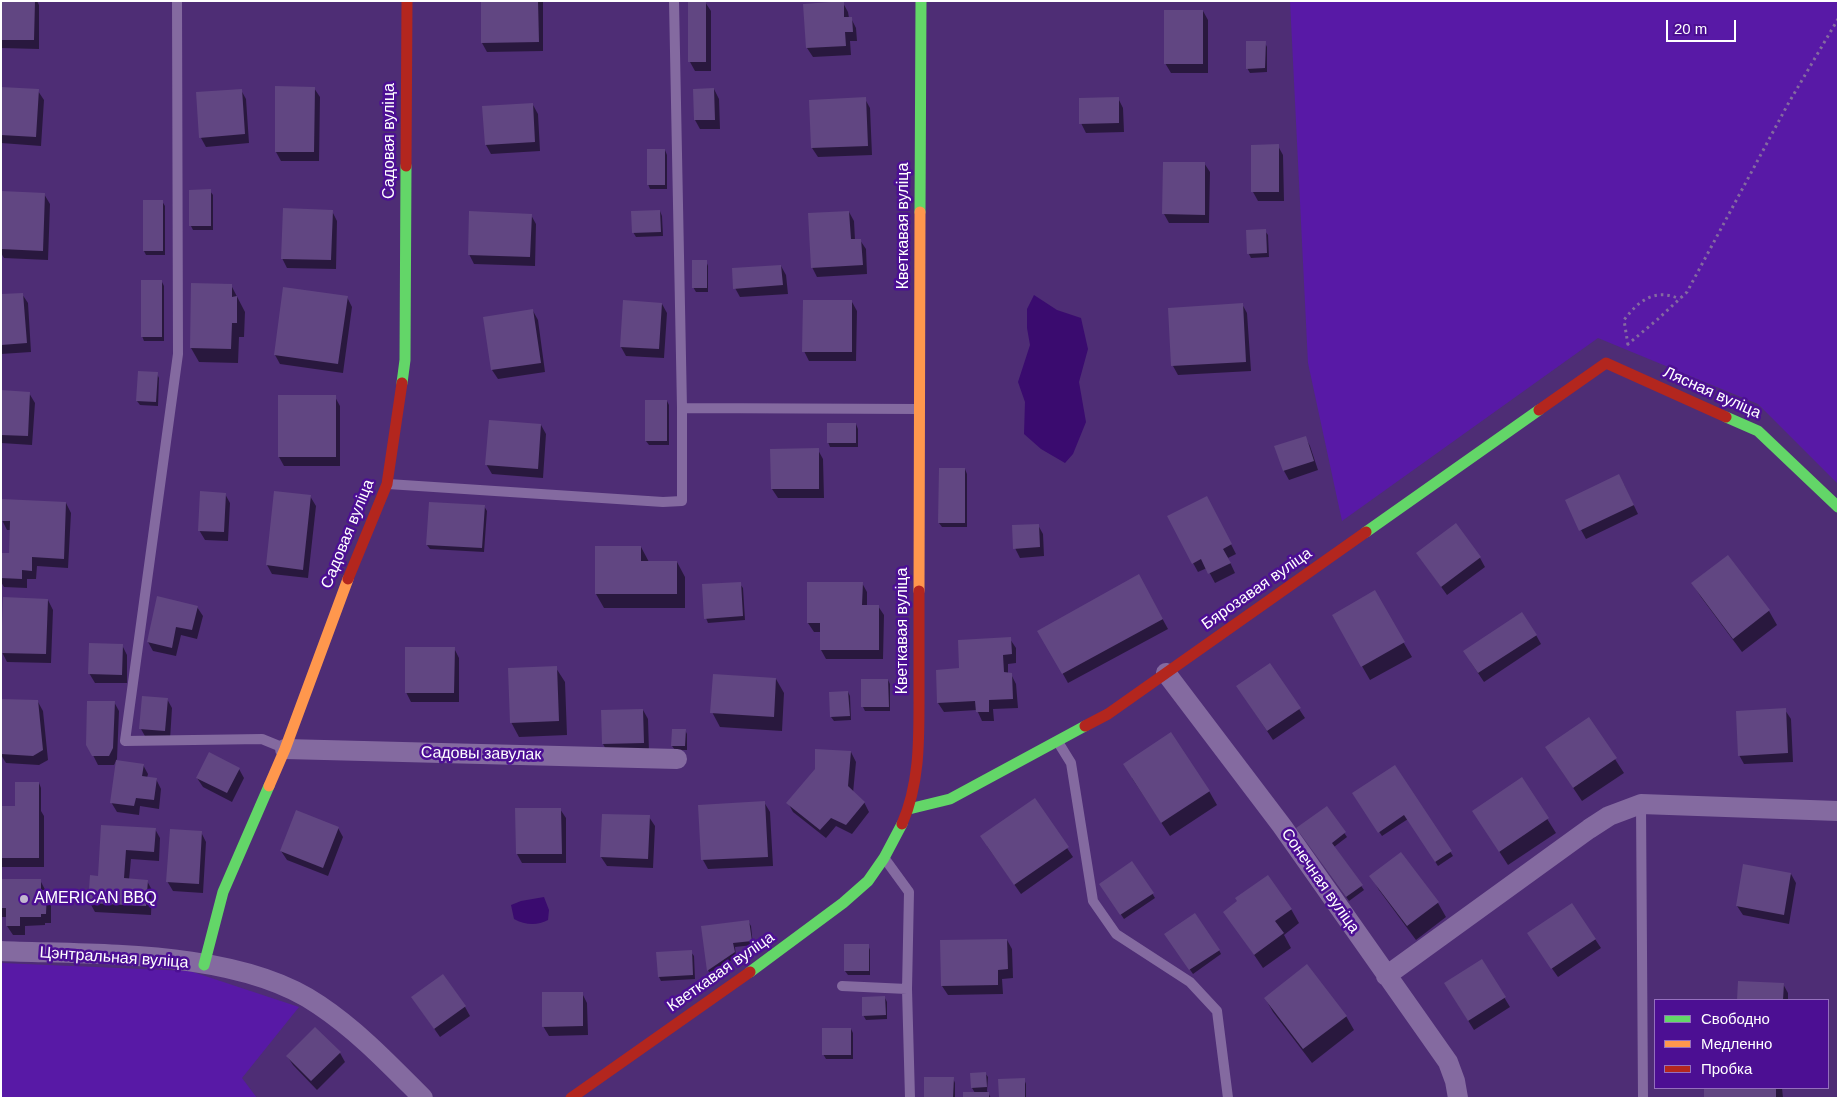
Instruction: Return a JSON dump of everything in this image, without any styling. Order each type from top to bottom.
[{"type":"street","name":"Садовая вуліца","points":[[204,964],[223,892],[285,748],[338,601],[387,484],[405,360],[407,1]]},
{"type":"street","name":"Кветкавая вуліца","points":[[572,1098],[792,942],[843,903],[868,881],[898,834],[909,809],[915,784],[919,748],[921,1]]},
{"type":"street","name":"Лясная вуліца","points":[[1606,363],[1758,431],[1838,507]]},
{"type":"street","name":"Бярозавая вуліца","points":[[909,809],[950,799],[1108,714],[1606,363]]},
{"type":"street","name":"Сонечная вуліца","points":[[1166,673],[1282,826],[1448,1062],[1455,1081],[1458,1098]]},
{"type":"street","name":"Садовы завулак","points":[[285,748],[677,759]]},
{"type":"street","points":[[1386,976],[1589,829],[1609,816],[1641,804],[1838,811]]},
{"type":"street","name":"Цэнтральная вуліца","points":[[1,951],[167,958],[246,973],[283,985],[318,1004],[363,1038],[424,1098]]},
{"type":"lane","points":[[177,1],[178,354],[125,741],[262,739],[285,748]]},
{"type":"lane","points":[[387,484],[663,502],[682,501],[674,1]]},
{"type":"lane","points":[[682,408],[919,409]]},
{"type":"lane","points":[[1058,741],[1070,763],[1093,901],[1116,934],[1190,982],[1217,1011],[1228,1098]]},
{"type":"lane","points":[[1641,804],[1643,1098]]},
{"type":"lane","points":[[884,858],[909,892],[907,989],[910,1098]]},
{"type":"lane","points":[[842,986],[907,989]]},
{"type":"path","points":[[1606,363],[1686,292],[1788,104],[1838,19]]},
{"type":"path","points":[[1628,345],[1624,320],[1642,300],[1656,295],[1669,294],[1680,299]]},
{"type":"shaded area","points":[[1290,1],[1838,1],[1838,484],[1758,404],[1598,338],[1342,521],[1308,363]]},
{"type":"shaded area","points":[[1034,295],[1057,310],[1081,318],[1088,349],[1079,382],[1086,422],[1073,454],[1065,463],[1041,449],[1024,434],[1025,402],[1018,382],[1030,345],[1027,328],[1027,309]]},
{"type":"shaded area","points":[[544,897],[549,910],[548,920],[531,924],[522,923],[514,919],[511,905],[521,901]]},
{"type":"shaded area","points":[[1,963],[190,971],[299,1007],[242,1078],[257,1098],[1,1098]]},
{"type":"building","points":[[1,1],[35,1],[34,40],[1,40]]},
{"type":"building","points":[[481,1],[538,1],[539,42],[481,43]]},
{"type":"building","points":[[688,1],[706,1],[706,62],[688,62]]},
{"type":"building","points":[[844,1],[844,17],[852,17],[853,32],[845,32],[846,46],[806,48],[803,4]]},
{"type":"building","points":[[1164,10],[1203,10],[1203,64],[1164,64]]},
{"type":"building","points":[[1246,41],[1266,41],[1265,68],[1246,69]]},
{"type":"building","points":[[275,86],[315,87],[314,152],[275,152]]},
{"type":"building","points":[[1,87],[39,89],[36,137],[1,135]]},
{"type":"building","points":[[714,88],[715,120],[694,120],[693,89]]},
{"type":"building","points":[[242,89],[245,134],[199,138],[196,92]]},
{"type":"building","points":[[866,97],[868,146],[811,148],[809,100]]},
{"type":"building","points":[[1119,97],[1119,123],[1079,124],[1079,98]]},
{"type":"building","points":[[533,103],[535,142],[485,145],[482,106]]},
{"type":"building","points":[[1279,144],[1279,192],[1251,192],[1251,145]]},
{"type":"building","points":[[647,149],[665,149],[665,185],[647,185]]},
{"type":"building","points":[[1163,162],[1205,162],[1205,215],[1162,214]]},
{"type":"building","points":[[211,189],[211,226],[189,226],[189,190]]},
{"type":"building","points":[[1,191],[45,193],[43,251],[1,249]]},
{"type":"building","points":[[143,200],[163,200],[163,251],[143,251]]},
{"type":"building","points":[[283,208],[333,210],[331,260],[281,259]]},
{"type":"building","points":[[660,210],[661,232],[632,233],[631,211]]},
{"type":"building","points":[[469,211],[532,214],[530,257],[468,255]]},
{"type":"building","points":[[849,211],[851,239],[861,239],[863,265],[811,268],[808,213]]},
{"type":"building","points":[[1266,229],[1267,253],[1247,254],[1246,230]]},
{"type":"building","points":[[692,260],[707,260],[707,288],[692,288]]},
{"type":"building","points":[[781,265],[783,285],[733,289],[732,268]]},
{"type":"building","points":[[141,280],[162,280],[162,337],[141,337]]},
{"type":"building","points":[[191,283],[232,284],[232,297],[237,296],[237,323],[232,323],[231,349],[190,348]]},
{"type":"building","points":[[283,287],[348,296],[338,364],[274,355]]},
{"type":"building","points":[[23,293],[27,343],[1,345],[1,294]]},
{"type":"building","points":[[623,300],[662,303],[659,349],[620,347]]},
{"type":"building","points":[[803,300],[852,300],[852,352],[802,352]]},
{"type":"building","points":[[1243,303],[1246,362],[1171,366],[1168,308]]},
{"type":"building","points":[[533,309],[541,363],[491,370],[483,317]]},
{"type":"building","points":[[138,371],[158,372],[156,402],[136,401]]},
{"type":"building","points":[[1,390],[30,392],[28,436],[1,435]]},
{"type":"building","points":[[278,395],[336,395],[336,457],[278,457]]},
{"type":"building","points":[[645,400],[667,400],[667,441],[645,441]]},
{"type":"building","points":[[489,420],[541,424],[538,469],[485,465]]},
{"type":"building","points":[[827,423],[856,423],[856,443],[827,443]]},
{"type":"building","points":[[1306,436],[1314,461],[1283,471],[1274,446]]},
{"type":"building","points":[[819,448],[819,489],[771,489],[770,449]]},
{"type":"building","points":[[939,468],[965,468],[965,523],[938,523]]},
{"type":"building","points":[[1619,474],[1634,505],[1579,531],[1565,500]]},
{"type":"building","points":[[200,491],[226,493],[224,532],[198,531]]},
{"type":"building","points":[[274,491],[311,495],[303,570],[266,565]]},
{"type":"building","points":[[1207,496],[1232,544],[1223,549],[1231,563],[1208,574],[1201,559],[1192,564],[1167,516]]},
{"type":"building","points":[[2,499],[66,502],[64,559],[32,557],[32,571],[22,570],[22,579],[1,578],[1,553],[9,553],[10,521],[1,521]]},
{"type":"building","points":[[429,502],[485,505],[482,548],[426,545]]},
{"type":"building","points":[[1456,523],[1481,557],[1441,587],[1416,553]]},
{"type":"building","points":[[1039,524],[1040,547],[1013,549],[1012,525]]},
{"type":"building","points":[[595,546],[641,546],[641,561],[677,561],[677,594],[595,594]]},
{"type":"building","points":[[1728,555],[1770,610],[1733,639],[1691,583]]},
{"type":"building","points":[[1139,574],[1163,619],[1062,674],[1037,631]]},
{"type":"building","points":[[741,582],[743,616],[704,619],[702,584]]},
{"type":"building","points":[[807,582],[863,582],[862,605],[879,605],[879,650],[820,650],[820,623],[807,623]]},
{"type":"building","points":[[1375,590],[1405,642],[1361,667],[1332,615]]},
{"type":"building","points":[[157,596],[198,606],[192,630],[176,627],[172,648],[147,642]]},
{"type":"building","points":[[3,597],[48,599],[46,654],[1,653]]},
{"type":"building","points":[[1522,612],[1537,635],[1478,673],[1463,651]]},
{"type":"building","points":[[1011,637],[1012,654],[1003,655],[1004,672],[1012,673],[1013,699],[989,700],[989,712],[976,712],[975,701],[937,703],[936,670],[959,668],[958,640]]},
{"type":"building","points":[[89,643],[123,644],[122,675],[88,674]]},
{"type":"building","points":[[405,647],[455,647],[454,693],[405,693]]},
{"type":"building","points":[[1270,663],[1301,708],[1267,731],[1236,686]]},
{"type":"building","points":[[557,666],[559,721],[510,723],[508,668]]},
{"type":"building","points":[[713,674],[776,678],[774,717],[710,713]]},
{"type":"building","points":[[861,679],[888,679],[889,707],[861,707]]},
{"type":"building","points":[[848,691],[850,716],[830,717],[829,692]]},
{"type":"building","points":[[142,696],[168,698],[165,731],[139,729]]},
{"type":"building","points":[[1,699],[38,700],[43,750],[33,756],[1,754]]},
{"type":"building","points":[[87,701],[115,701],[113,748],[109,756],[92,756],[86,745]]},
{"type":"building","points":[[1786,708],[1788,753],[1738,756],[1736,711]]},
{"type":"building","points":[[643,709],[644,743],[602,744],[601,710]]},
{"type":"building","points":[[1589,717],[1617,758],[1573,788],[1545,747]]},
{"type":"building","points":[[672,729],[686,729],[685,746],[671,746]]},
{"type":"building","points":[[1171,732],[1210,791],[1161,823],[1123,764]]},
{"type":"building","points":[[815,749],[851,751],[848,786],[865,802],[846,825],[831,818],[820,830],[786,803],[815,769]]},
{"type":"building","points":[[209,752],[240,768],[227,793],[196,778]]},
{"type":"building","points":[[116,760],[144,764],[142,776],[157,778],[154,800],[136,798],[134,806],[110,803]]},
{"type":"building","points":[[1395,765],[1452,851],[1435,862],[1404,815],[1378,833],[1352,793]]},
{"type":"building","points":[[1522,777],[1549,818],[1499,852],[1472,811]]},
{"type":"building","points":[[15,782],[39,782],[39,858],[1,858],[1,806],[15,806]]},
{"type":"building","points":[[1035,798],[1069,847],[1014,885],[980,836]]},
{"type":"building","points":[[765,801],[768,857],[701,860],[698,805]]},
{"type":"building","points":[[1327,806],[1346,832],[1332,843],[1363,885],[1346,897],[1296,828]]},
{"type":"building","points":[[515,808],[561,808],[562,854],[516,854]]},
{"type":"building","points":[[296,810],[339,827],[323,868],[280,851]]},
{"type":"building","points":[[602,814],[650,815],[648,859],[600,857]]},
{"type":"building","points":[[101,825],[156,828],[154,852],[126,850],[124,878],[148,880],[146,906],[88,903],[90,875],[98,876]]},
{"type":"building","points":[[170,829],[202,831],[199,884],[166,882]]},
{"type":"building","points":[[1401,852],[1439,902],[1407,926],[1369,876]]},
{"type":"building","points":[[1132,861],[1154,893],[1120,915],[1099,884]]},
{"type":"building","points":[[1743,864],[1791,873],[1784,915],[1736,906]]},
{"type":"building","points":[[1268,875],[1292,909],[1275,921],[1284,933],[1254,955],[1223,912],[1237,901],[1235,898]]},
{"type":"building","name":"AMERICAN BBQ","points":[[1,879],[41,879],[41,890],[47,890],[46,914],[41,914],[41,917],[20,917],[20,926],[6,926],[6,908],[1,908]]},
{"type":"building","points":[[1572,903],[1596,939],[1551,969],[1527,933]]},
{"type":"building","points":[[1195,913],[1220,950],[1189,970],[1164,934]]},
{"type":"building","points":[[749,920],[752,941],[733,943],[735,952],[707,971],[701,926]]},
{"type":"building","points":[[1007,939],[1008,969],[998,970],[998,985],[941,986],[940,940]]},
{"type":"building","points":[[844,944],[869,944],[869,971],[844,971]]},
{"type":"building","points":[[692,950],[693,975],[658,977],[656,952]]},
{"type":"building","points":[[1482,959],[1506,997],[1468,1021],[1444,983]]},
{"type":"building","points":[[1307,964],[1347,1016],[1303,1049],[1264,998]]},
{"type":"building","points":[[443,974],[466,1006],[434,1029],[411,997]]},
{"type":"building","points":[[1738,981],[1784,983],[1783,999],[1737,999]]},
{"type":"building","points":[[542,992],[583,992],[583,1026],[542,1027]]},
{"type":"building","points":[[885,996],[886,1015],[862,1016],[862,997]]},
{"type":"building","points":[[315,1027],[341,1052],[311,1081],[286,1056]]},
{"type":"building","points":[[822,1028],[851,1028],[851,1055],[822,1055]]},
{"type":"building","points":[[986,1072],[987,1087],[971,1088],[970,1073]]},
{"type":"building","points":[[924,1077],[954,1077],[953,1098],[924,1098]]},
{"type":"building","points":[[1025,1078],[1025,1098],[999,1098],[998,1079]]},
{"type":"building","points":[[1704,1089],[1776,1089],[1776,1098],[1704,1098]]},
{"type":"building","points":[[963,1092],[989,1092],[989,1098],[963,1098]]},
{"type":"traffic: fast","points":[[920,212],[921,1]]},
{"type":"traffic: fast","points":[[402,383],[405,360],[406,166]]},
{"type":"traffic: fast","points":[[1366,532],[1539,410]]},
{"type":"traffic: fast","points":[[1726,417],[1758,431],[1838,507]]},
{"type":"traffic: fast","points":[[909,809],[950,799],[1085,726]]},
{"type":"traffic: fast","points":[[204,965],[223,892],[269,786]]},
{"type":"traffic: fast","points":[[750,972],[843,903],[868,881],[884,858],[902,824]]},
{"type":"traffic: slow","points":[[919,591],[920,212]]},
{"type":"traffic: slow","points":[[269,786],[285,749],[348,579]]},
{"type":"traffic: jam","points":[[406,166],[407,1]]},
{"type":"traffic: jam","points":[[1539,410],[1606,363],[1726,417]]},
{"type":"traffic: jam","points":[[348,579],[387,484],[402,383]]},
{"type":"traffic: jam","points":[[1085,726],[1108,714],[1366,532]]},
{"type":"traffic: jam","points":[[902,824],[912,793],[917,761],[919,728],[919,591]]},
{"type":"traffic: jam","points":[[571,1098],[750,972]]},
{"type":"place","name":"AMERICAN BBQ","points":[[24,899]]}]
